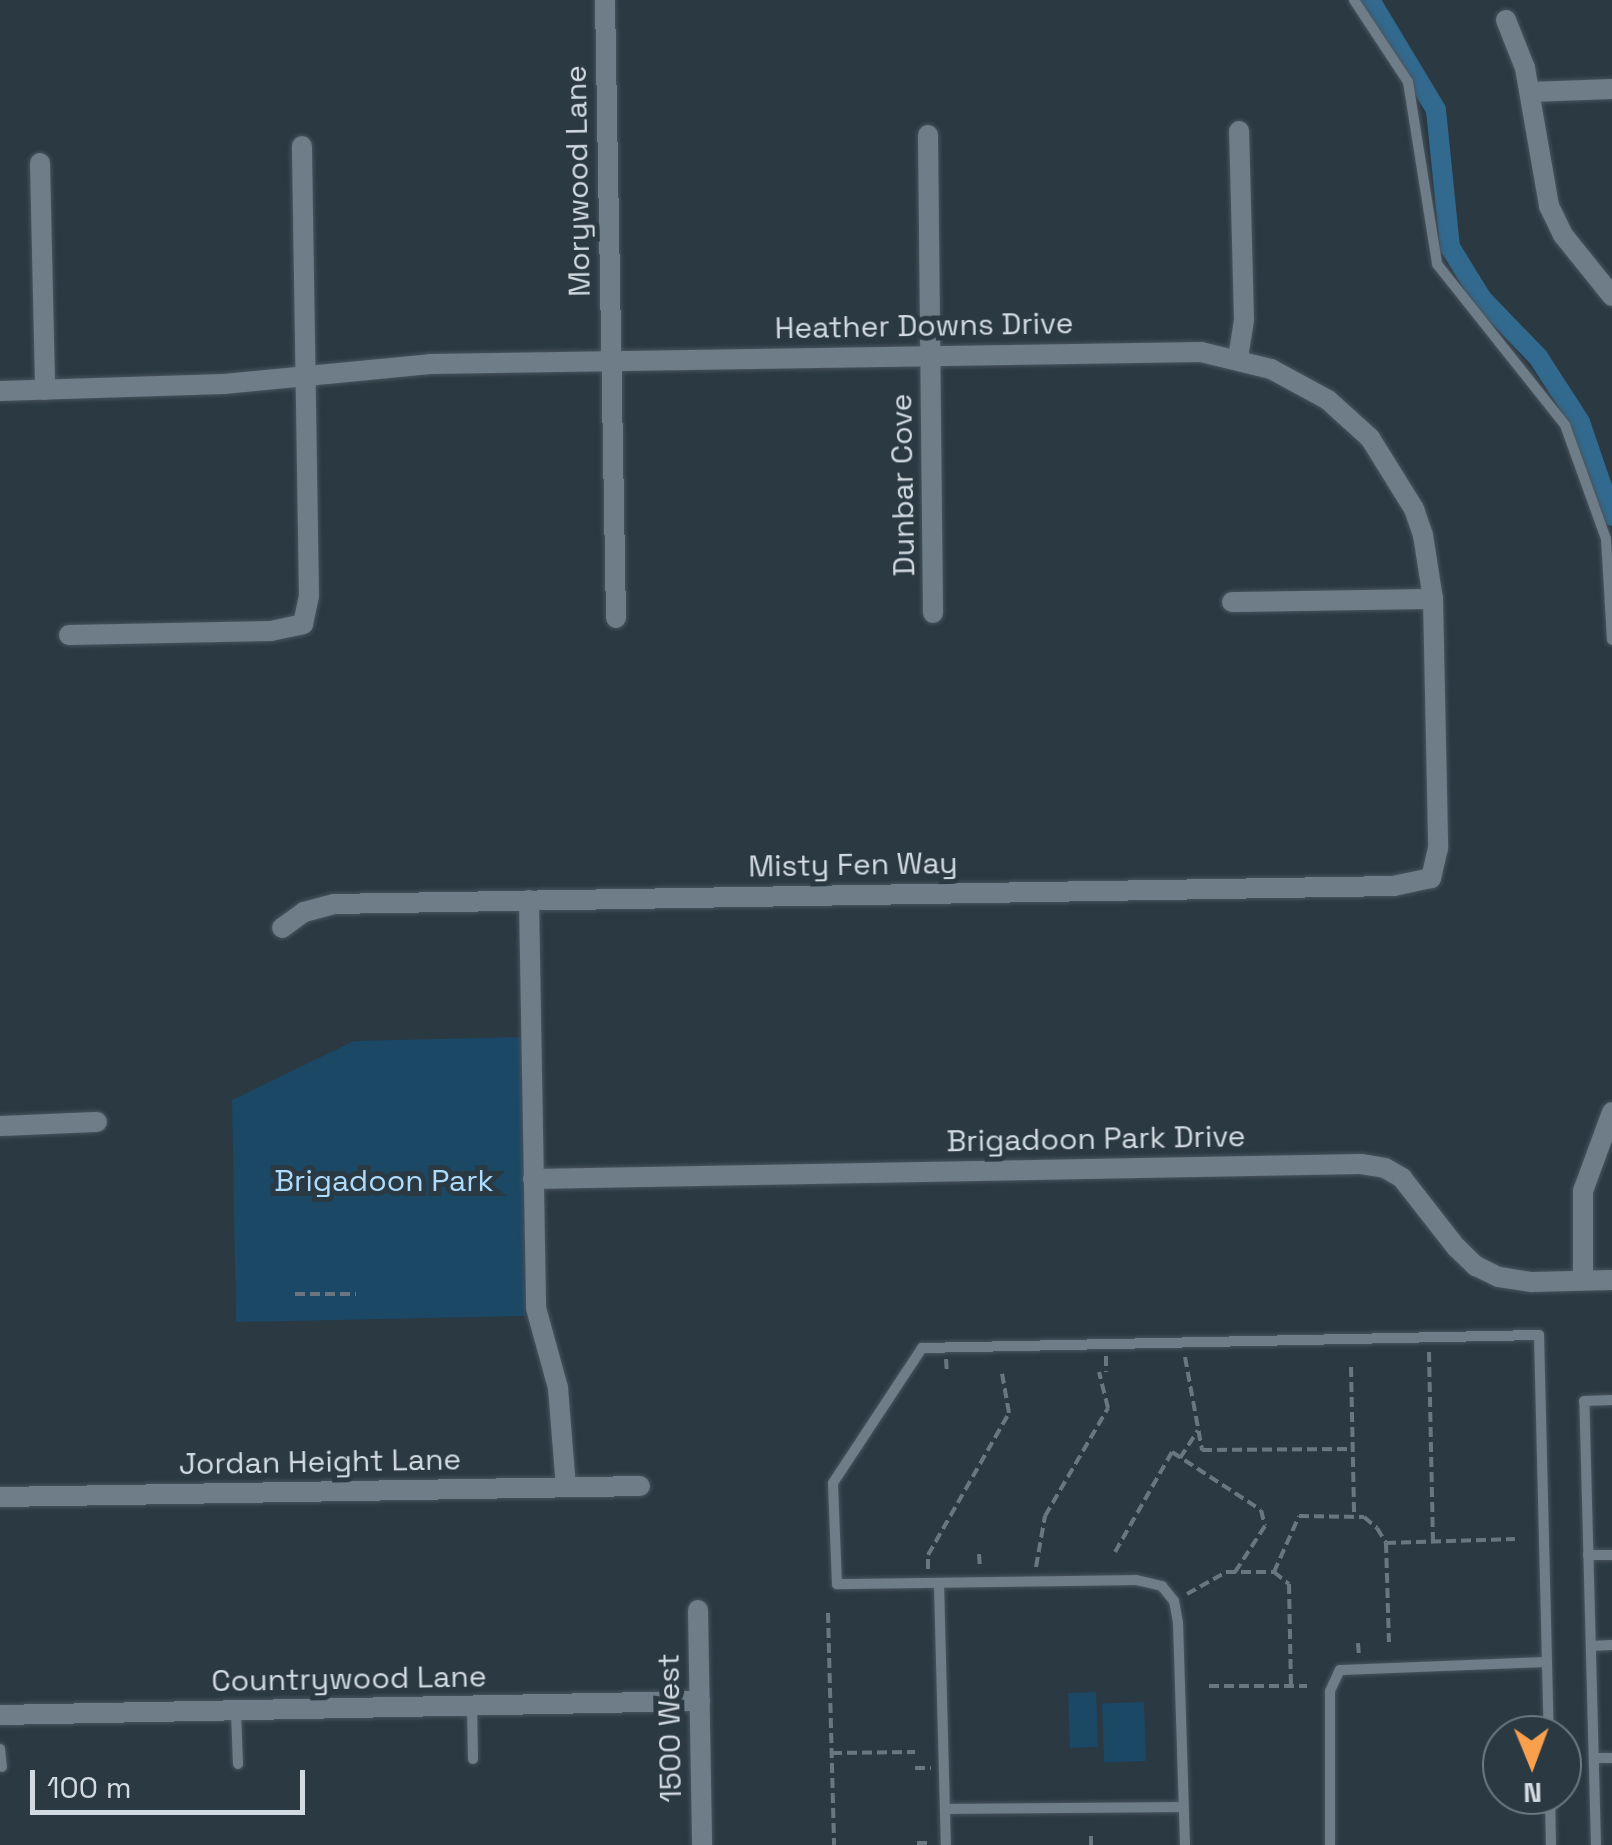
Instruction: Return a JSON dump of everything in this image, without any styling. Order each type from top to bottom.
[{"type":"street","name":"Morywood Lane","points":[[605,0],[616,618]]},
{"type":"street","points":[[1506,20],[1530,92],[1548,206],[1563,235],[1604,268],[1612,296]]},
{"type":"street","points":[[1530,92],[1612,89]]},
{"type":"street","points":[[1238,358],[1244,320],[1240,131]]},
{"type":"street","name":"Dunbar Cove","points":[[928,135],[933,613]]},
{"type":"street","points":[[69,635],[271,632],[303,624],[310,596],[302,146]]},
{"type":"street","points":[[40,163],[45,390]]},
{"type":"street","name":"Heather Downs Drive","points":[[0,390],[224,384],[430,364],[611,361],[1162,352],[1238,358],[1271,369],[1328,400],[1370,438],[1414,508],[1430,565],[1433,598],[1438,848],[1431,878]]},
{"type":"street","points":[[1232,602],[1433,598]]},
{"type":"street","name":"Misty Fen Way","points":[[282,928],[304,912],[334,904],[1394,886],[1431,878]]},
{"type":"street","points":[[528,900],[536,1308],[558,1388],[566,1487]]},
{"type":"street","points":[[1584,1280],[1583,1191],[1612,1112]]},
{"type":"street","points":[[0,1126],[97,1122]]},
{"type":"street","name":"Brigadoon Park Drive","points":[[533,1179],[1361,1164],[1385,1168],[1402,1178],[1476,1266],[1499,1276],[1532,1282],[1612,1280]]},
{"type":"street","name":"Jordan Height Lane","points":[[0,1497],[640,1486]]},
{"type":"street","name":"1500 West","points":[[698,1610],[702,1845]]},
{"type":"street","name":"Countrywood Lane","points":[[0,1716],[700,1702]]},
{"type":"lane","points":[[1354,0],[1408,82],[1437,264],[1566,425],[1606,539],[1612,640]]},
{"type":"lane","points":[[1184,1845],[1174,1601],[1162,1586],[1136,1580],[837,1584],[833,1484],[922,1348],[1539,1335],[1548,1715]]},
{"type":"lane","points":[[1596,1845],[1584,1401],[1612,1400]]},
{"type":"lane","points":[[1588,1555],[1612,1555]]},
{"type":"lane","points":[[940,1584],[946,1845]]},
{"type":"lane","points":[[1590,1646],[1612,1645]]},
{"type":"lane","points":[[1330,1845],[1330,1691],[1340,1670],[1547,1662]]},
{"type":"lane","points":[[472,1706],[473,1759]]},
{"type":"lane","points":[[236,1712],[238,1764]]},
{"type":"lane","points":[[0,1748],[2,1768]]},
{"type":"lane","points":[[1594,1758],[1612,1758]]},
{"type":"lane","points":[[945,1809],[1182,1806]]},
{"type":"lane","points":[[1596,1812],[1612,1812]]},
{"type":"lane","points":[[1550,1815],[1551,1845]]},
{"type":"path","points":[[294,1294],[356,1294]]},
{"type":"path","points":[[1429,1366],[1433,1542]]},
{"type":"path","points":[[1352,1367],[1354,1514]]},
{"type":"path","points":[[1185,1370],[1202,1450],[1353,1450]]},
{"type":"path","points":[[1036,1553],[1045,1516],[1108,1408],[1099,1372]]},
{"type":"path","points":[[928,1555],[1008,1413],[1002,1374]]},
{"type":"path","points":[[1180,1458],[1198,1430]]},
{"type":"path","points":[[1115,1552],[1172,1452],[1261,1510],[1265,1526],[1235,1572]]},
{"type":"path","points":[[1274,1572],[1299,1516],[1354,1514],[1377,1528],[1386,1543],[1389,1642]]},
{"type":"path","points":[[1386,1543],[1515,1539]]},
{"type":"path","points":[[1174,1601],[1226,1572],[1274,1572],[1289,1584],[1291,1686]]},
{"type":"path","points":[[828,1613],[834,1845]]},
{"type":"path","points":[[1209,1686],[1307,1686]]},
{"type":"path","points":[[832,1753],[915,1752]]},
{"type":"path","points":[[1091,1836],[1091,1845]]},
{"type":"green space","name":"Brigadoon Park","points":[[521,1037],[525,1316],[236,1322],[232,1100],[354,1041]]},
{"type":"green space","points":[[1096,1692],[1098,1747],[1070,1748],[1068,1693]]},
{"type":"green space","points":[[1144,1702],[1146,1761],[1104,1762],[1102,1703]]},
{"type":"waterway","points":[[1370,0],[1436,110],[1450,247],[1482,299],[1538,357],[1580,422],[1612,516]]}]
